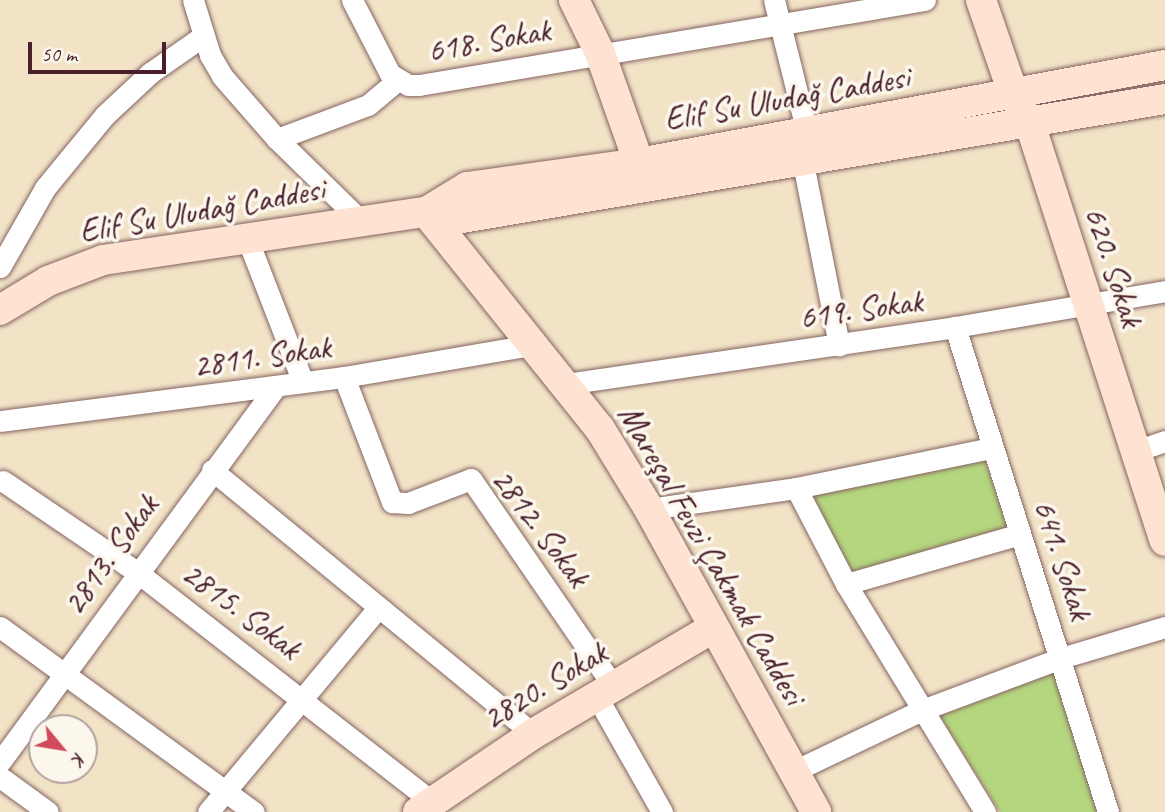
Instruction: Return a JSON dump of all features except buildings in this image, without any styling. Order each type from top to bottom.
[{"type":"main road","points":[[573,0],[600,53],[639,163]]},
{"type":"main road","name":"620. Sokak","points":[[981,0],[1014,96],[1030,124],[1086,307],[1165,541]]},
{"type":"main road","name":"Elif Su Uludağ Caddesi","points":[[426,212],[467,187],[639,163],[1014,96],[1165,65]]},
{"type":"main road","name":"Elif Su Uludağ Caddesi","points":[[0,310],[48,281],[103,260],[426,212],[462,218],[803,163],[1165,99]]},
{"type":"main road","name":"Mareşal Fevzi Çakmak Caddesi","points":[[426,212],[600,429],[649,509],[816,812]]},
{"type":"main road","name":"2820. Sokak","points":[[425,807],[533,734],[713,628]]},
{"type":"street","points":[[193,0],[203,36],[222,76],[277,139],[361,220]]},
{"type":"street","points":[[277,139],[368,105],[397,81],[352,0]]},
{"type":"street","points":[[774,0],[807,132]]},
{"type":"street","name":"618. Sokak","points":[[397,81],[419,85],[781,24],[883,3],[925,0]]},
{"type":"street","points":[[0,267],[45,188],[106,115],[150,73],[203,36]]},
{"type":"street","points":[[803,163],[839,345]]},
{"type":"street","points":[[247,238],[302,380]]},
{"type":"street","name":"619. Sokak","points":[[565,384],[1086,307],[1165,291]]},
{"type":"street","name":"641. Sokak","points":[[955,327],[1108,812]]},
{"type":"street","name":"2811. Sokak","points":[[0,421],[275,387],[302,380],[344,377],[531,345]]},
{"type":"street","name":"2812. Sokak","points":[[344,377],[392,502],[408,503],[471,479],[606,692]]},
{"type":"street","name":"2813. Sokak","points":[[0,762],[275,387]]},
{"type":"street","points":[[1136,451],[1165,441]]},
{"type":"street","points":[[649,509],[796,488],[991,448]]},
{"type":"street","points":[[212,470],[533,734]]},
{"type":"street","name":"2815. Sokak","points":[[3,481],[137,572],[305,701],[425,807]]},
{"type":"street","points":[[796,488],[846,584],[985,812]]},
{"type":"street","points":[[846,584],[1020,534]]},
{"type":"street","points":[[208,812],[305,701],[378,608]]},
{"type":"street","points":[[0,627],[65,670],[254,812]]},
{"type":"street","points":[[792,772],[922,710],[1061,658],[1165,627]]},
{"type":"street","points":[[606,692],[658,810]]},
{"type":"street","points":[[0,777],[48,812]]},
{"type":"green space","points":[[985,461],[1008,527],[850,573],[813,495]]},
{"type":"green space","points":[[1059,670],[1097,812],[1000,812],[940,716]]}]
